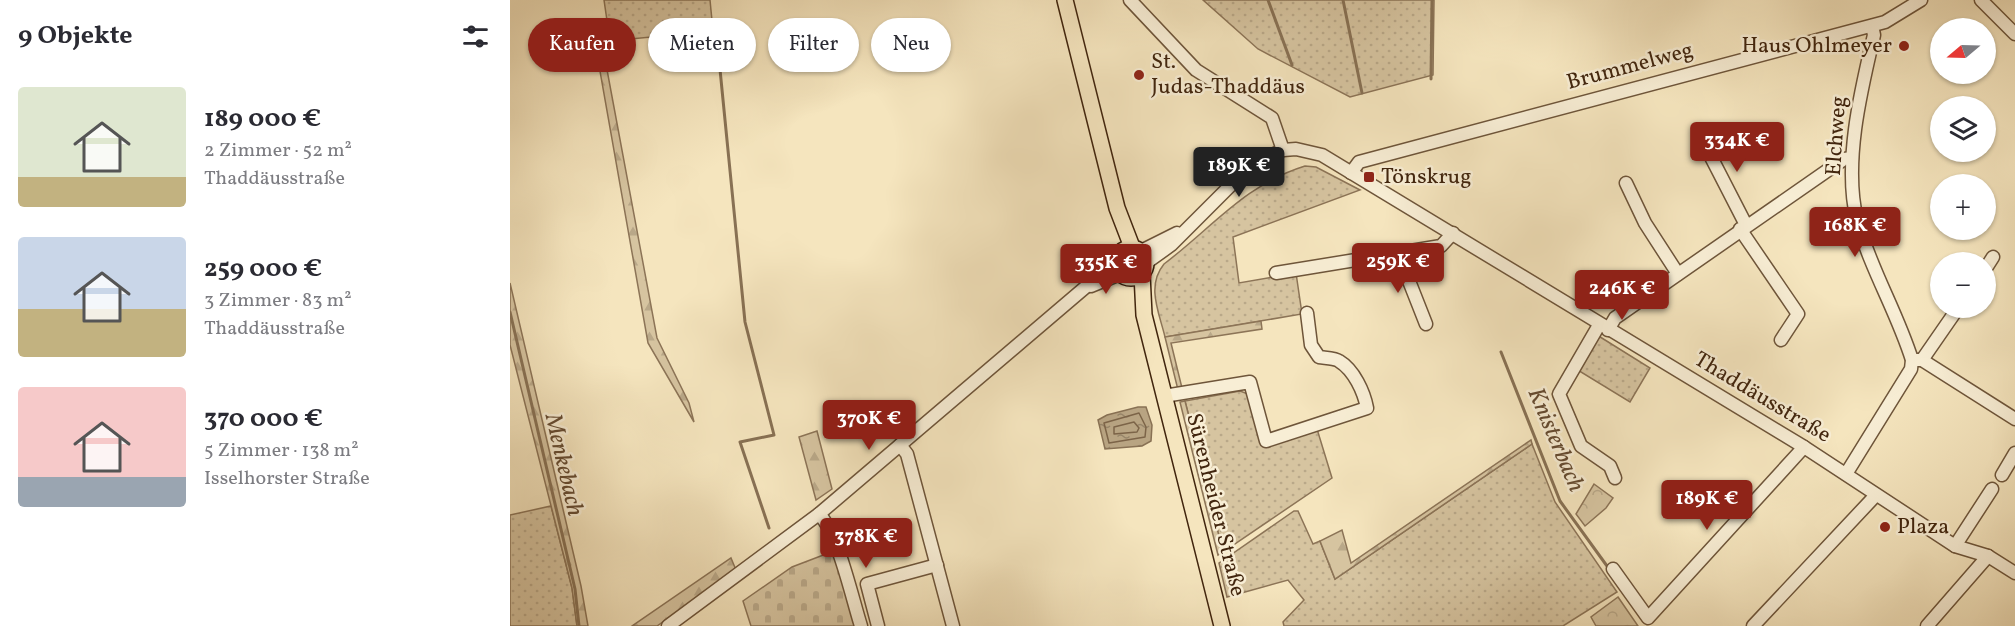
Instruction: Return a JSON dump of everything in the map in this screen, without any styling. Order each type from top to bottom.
[{"type":"main road","name":"Sürenheider Straße","points":[[1065,0],[1222,626]]},
{"type":"street","points":[[1130,0],[1196,70],[1272,118],[1283,150]]},
{"type":"street","name":"Brummelweg","points":[[1351,172],[1359,162],[1872,26],[1885,22],[1921,0]]},
{"type":"street","points":[[1981,0],[2015,34]]},
{"type":"street","name":"Elchweg","points":[[1872,26],[1875,35],[1855,125],[1852,158],[1856,217],[1917,360]]},
{"type":"street","points":[[1702,131],[1709,153],[1743,227],[1798,314],[1781,340]]},
{"type":"street","name":"Thaddäusstraße","points":[[668,626],[819,514],[1081,290],[1131,262],[1171,245],[1252,164],[1283,150],[1296,149],[1322,155],[1351,172],[1604,328],[1804,447],[1955,546],[1988,556],[2015,573]]},
{"type":"street","points":[[1615,478],[1610,466],[1581,446],[1558,394],[1604,328],[1743,227],[1844,159],[1852,158]]},
{"type":"street","points":[[1626,183],[1645,223],[1678,274]]},
{"type":"street","points":[[1276,273],[1441,246],[1453,233]]},
{"type":"street","points":[[1398,253],[1426,324]]},
{"type":"street","name":"Sürenheider Straße","points":[[1164,396],[1250,382],[1266,441],[1367,408],[1363,391],[1350,373],[1339,361],[1319,357],[1311,345],[1307,313]]},
{"type":"street","points":[[1846,474],[1917,360],[1950,318]]},
{"type":"street","points":[[1917,360],[2015,419]]},
{"type":"street","points":[[900,444],[908,453],[953,626]]},
{"type":"street","points":[[1613,569],[1648,618],[1804,447]]},
{"type":"street","points":[[2002,474],[2015,453]]},
{"type":"street","points":[[1955,546],[1992,489]]},
{"type":"street","points":[[1753,626],[1876,495]]},
{"type":"street","points":[[819,514],[825,520],[834,541],[861,626]]},
{"type":"street","points":[[1927,626],[1988,556]]},
{"type":"street","points":[[878,626],[867,584],[937,565]]},
{"type":"green space","points":[[604,0],[710,0],[712,18],[648,18],[648,37],[636,38],[636,18],[607,18]]},
{"type":"green space","points":[[1203,0],[1434,0],[1433,75],[1350,97],[1258,49]]},
{"type":"green space","points":[[600,72],[607,72],[657,338],[689,403],[694,422],[648,343]]},
{"type":"green space","points":[[1305,166],[1316,167],[1360,190],[1233,237],[1239,283],[1296,273],[1302,314],[1165,337],[1157,309],[1155,290],[1159,272],[1164,264],[1246,196],[1283,174]]},
{"type":"green space","points":[[510,283],[581,586],[588,626],[577,626],[572,588],[510,345]]},
{"type":"green space","points":[[1261,321],[1262,329],[1171,343],[1182,388],[1178,390],[1165,337]]},
{"type":"green space","points":[[1597,335],[1650,368],[1630,402],[1576,369]]},
{"type":"green space","points":[[1240,391],[1248,394],[1263,446],[1317,429],[1332,478],[1223,552],[1185,401]]},
{"type":"green space","points":[[1185,401],[1223,552],[1218,555],[1180,402]]},
{"type":"green space","points":[[817,431],[832,489],[816,500],[799,437]]},
{"type":"green space","points":[[1531,440],[1532,444],[1335,579],[1320,541],[1342,530],[1351,563]]},
{"type":"green space","points":[[1532,444],[1555,502],[1617,592],[1563,626],[1284,626],[1283,622],[1304,600],[1288,580],[1227,597],[1219,563],[1294,511],[1298,511],[1313,544],[1320,541],[1335,579]]},
{"type":"green space","points":[[1594,484],[1613,498],[1606,508],[1585,526],[1576,514]]},
{"type":"green space","points":[[551,506],[572,588],[577,626],[510,626],[510,515]]},
{"type":"green space","points":[[839,549],[863,626],[751,626],[743,601],[792,567]]},
{"type":"green space","points":[[731,558],[736,570],[657,626],[632,626]]},
{"type":"green space","points":[[1618,597],[1638,626],[1596,626],[1591,617]]},
{"type":"water","points":[[1146,407],[1152,425],[1151,441],[1142,446],[1105,449],[1098,420],[1107,415]]},
{"type":"waterway","points":[[1268,0],[1292,65]]},
{"type":"waterway","points":[[1343,0],[1362,93]]},
{"type":"waterway","name":"Knisterbach","points":[[1431,79],[1432,0]]},
{"type":"waterway","points":[[720,72],[745,322],[774,435],[740,442],[769,528]]},
{"type":"waterway","name":"Menkebach","points":[[510,312],[575,589],[579,626]]},
{"type":"waterway","name":"Knisterbach","points":[[1501,352],[1560,501],[1607,566]]},
{"type":"place","name":"Haus Ohlmeyer","points":[[1904,46]]},
{"type":"place","name":"St. Judas-Thaddäus","points":[[1139,75]]},
{"type":"place","name":"Tönskrug","points":[[1369,177]]},
{"type":"place","name":"Plaza","points":[[1885,527]]}]
